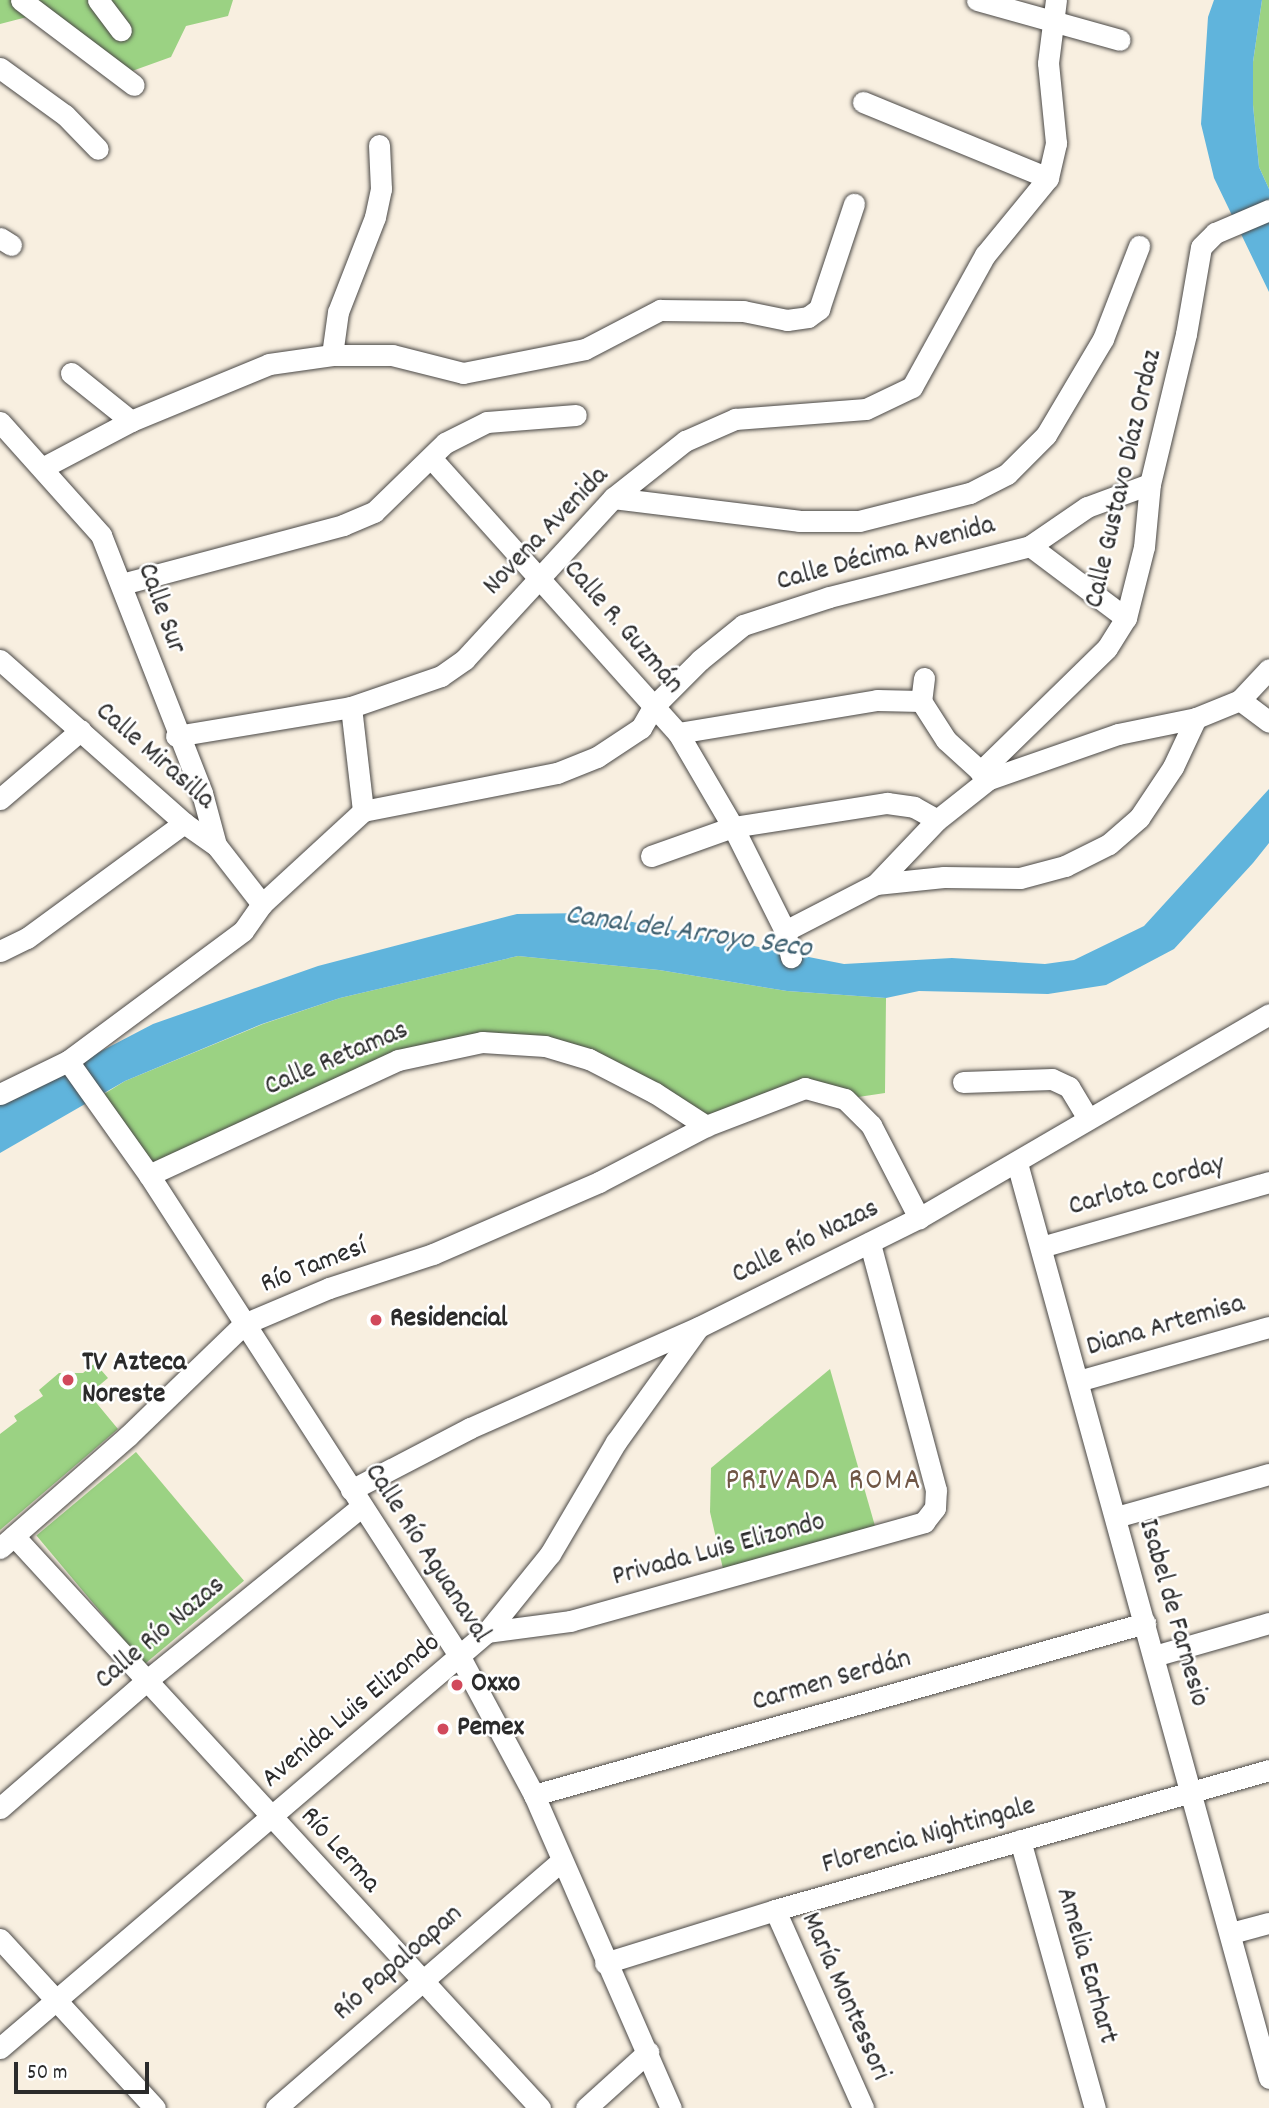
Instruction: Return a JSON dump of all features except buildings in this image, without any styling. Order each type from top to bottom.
[{"type":"street","points":[[21,0],[134,85]]},
{"type":"street","points":[[99,0],[121,30]]},
{"type":"street","points":[[977,0],[1120,40]]},
{"type":"street","name":"Novena Avenida","points":[[176,736],[351,707],[441,676],[465,659],[613,498],[711,426],[735,419],[866,409],[912,387],[985,255],[1048,177],[1056,143],[1048,63],[1056,0]]},
{"type":"street","points":[[0,68],[65,115],[98,149]]},
{"type":"street","points":[[863,102],[1048,177]]},
{"type":"street","points":[[332,355],[338,312],[375,217],[381,188],[379,145]]},
{"type":"street","points":[[42,468],[131,421],[269,364],[332,355],[392,355],[463,373],[585,349],[660,310],[743,311],[787,320],[808,317],[819,309],[854,204]]},
{"type":"street","name":"Calle Gustavo Díaz Ordaz","points":[[985,775],[1107,648],[1126,618],[1144,547],[1150,484],[1186,334],[1201,247],[1215,233],[1269,210]]},
{"type":"street","points":[[613,498],[799,521],[859,521],[971,494],[1007,474],[1046,435],[1103,339],[1139,246]]},
{"type":"street","points":[[71,373],[131,421]]},
{"type":"street","points":[[122,584],[343,525],[374,512],[432,459],[445,443],[487,422],[576,415]]},
{"type":"street","name":"Calle Sur","points":[[0,422],[100,535],[122,584],[176,736],[202,793],[216,845]]},
{"type":"street","name":"Calle R. Guzmán","points":[[432,459],[678,733],[733,827],[785,931],[790,957]]},
{"type":"street","name":"Calle Décima Avenida","points":[[363,811],[557,773],[621,744],[640,728],[653,707],[700,660],[743,625],[829,597],[1030,546],[1087,507],[1150,484]]},
{"type":"street","points":[[1030,546],[1126,618]]},
{"type":"street","name":"Calle Mirasilla","points":[[0,660],[184,823],[216,845],[262,904]]},
{"type":"street","points":[[785,931],[876,884],[937,820],[985,775],[1118,734],[1196,718],[1240,700],[1269,669]]},
{"type":"street","points":[[924,678],[920,701],[946,740],[985,775]]},
{"type":"street","points":[[678,733],[877,700],[920,701]]},
{"type":"street","points":[[1240,700],[1269,722]]},
{"type":"street","points":[[0,1094],[70,1064],[243,931],[262,904],[363,811],[351,707]]},
{"type":"street","points":[[876,884],[944,877],[1020,878],[1065,866],[1109,844],[1139,818],[1173,767],[1196,718]]},
{"type":"street","points":[[0,799],[81,730]]},
{"type":"street","points":[[651,856],[733,827],[887,803],[914,807],[937,820]]},
{"type":"street","points":[[0,951],[27,938],[184,823]]},
{"type":"street","name":"Calle Río Nazas","points":[[0,1808],[356,1499],[494,1417],[699,1326],[919,1218],[1269,1014]]},
{"type":"street","name":"Calle Retamas","points":[[149,1175],[398,1060],[482,1042],[544,1046],[589,1059],[656,1093],[706,1126]]},
{"type":"street","name":"Calle Río Aguanaval","points":[[70,1064],[149,1175],[460,1657],[534,1795],[560,1862],[671,2108]]},
{"type":"street","points":[[963,1082],[1052,1079],[1069,1087],[1088,1119]]},
{"type":"street","name":"Río Tamesí","points":[[7,1542],[244,1324],[329,1287],[456,1244],[599,1182],[706,1126],[805,1088],[825,1090],[845,1099],[871,1125],[919,1218]]},
{"type":"street","name":"Isabel de Farnesio","points":[[1017,1163],[1193,1790],[1268,2073]]},
{"type":"street","name":"Carlota Corday","points":[[1041,1247],[1269,1182]]},
{"type":"street","name":"Privada Luis Elizondo","points":[[487,1632],[570,1620],[924,1522],[935,1508],[936,1490],[870,1243]]},
{"type":"street","name":"Avenida Luis Elizondo","points":[[0,2048],[487,1632],[550,1554],[616,1442],[699,1326]]},
{"type":"street","name":"Diana Artemisa","points":[[1078,1381],[1269,1327]]},
{"type":"street","points":[[1116,1517],[1269,1475]]},
{"type":"street","name":"Río Lerma","points":[[7,1542],[146,1681],[420,1982],[540,2108]]},
{"type":"street","name":"Carmen Serdán","points":[[534,1795],[1145,1623]]},
{"type":"street","points":[[1154,1656],[1269,1623]]},
{"type":"street","name":"Florencia Nightingale","points":[[605,1963],[775,1910],[1269,1770]]},
{"type":"street","name":"Amelia Earhart","points":[[1020,1840],[1095,2108]]},
{"type":"street","name":"Río Papaloapan","points":[[276,2108],[560,1862]]},
{"type":"street","name":"María Montessori","points":[[775,1910],[863,2108]]},
{"type":"street","points":[[1231,1933],[1269,1923]]},
{"type":"street","points":[[0,1939],[155,2108]]},
{"type":"street","points":[[586,2108],[648,2052]]},
{"type":"green space","points":[[0,0],[233,0],[228,16],[186,26],[171,57],[121,75],[27,17],[0,24]]},
{"type":"green space","points":[[1262,0],[1269,0],[1269,189],[1259,167],[1253,105],[1253,62]]},
{"type":"green space","points":[[518,956],[659,970],[787,991],[886,998],[885,1093],[845,1099],[825,1090],[706,1126],[589,1059],[444,1047],[149,1175],[96,1099],[125,1081],[263,1024],[340,998]]},
{"type":"green space","points":[[95,1363],[108,1378],[89,1394],[118,1429],[0,1530],[0,1434],[17,1421],[14,1416],[43,1396],[39,1390],[59,1373],[83,1373]]},
{"type":"green space","points":[[830,1369],[875,1526],[724,1573],[710,1512],[711,1468]]},
{"type":"green space","points":[[136,1452],[244,1581],[144,1664],[36,1536]]},
{"type":"water","points":[[1214,0],[1262,0],[1253,62],[1253,105],[1259,167],[1269,189],[1269,292],[1214,178],[1201,124],[1208,17]]},
{"type":"water","name":"Canal del Arroyo Seco","points":[[1269,789],[1269,843],[1253,863],[1174,949],[1106,985],[1048,994],[919,991],[886,998],[787,991],[659,970],[518,956],[340,998],[262,1024],[125,1081],[0,1153],[0,1104],[153,1024],[318,966],[517,914],[587,913],[844,964],[952,958],[1045,964],[1074,960],[1144,926]]},
{"type":"place","name":"Residencial","points":[[376,1320]]},
{"type":"place","name":"TV Azteca Noreste","points":[[68,1380]]},
{"type":"place","name":"Oxxo","points":[[457,1685]]},
{"type":"place","name":"Pemex","points":[[443,1729]]},
{"type":"district","name":"PRIVADA ROMA","points":[[824,1483]]}]
